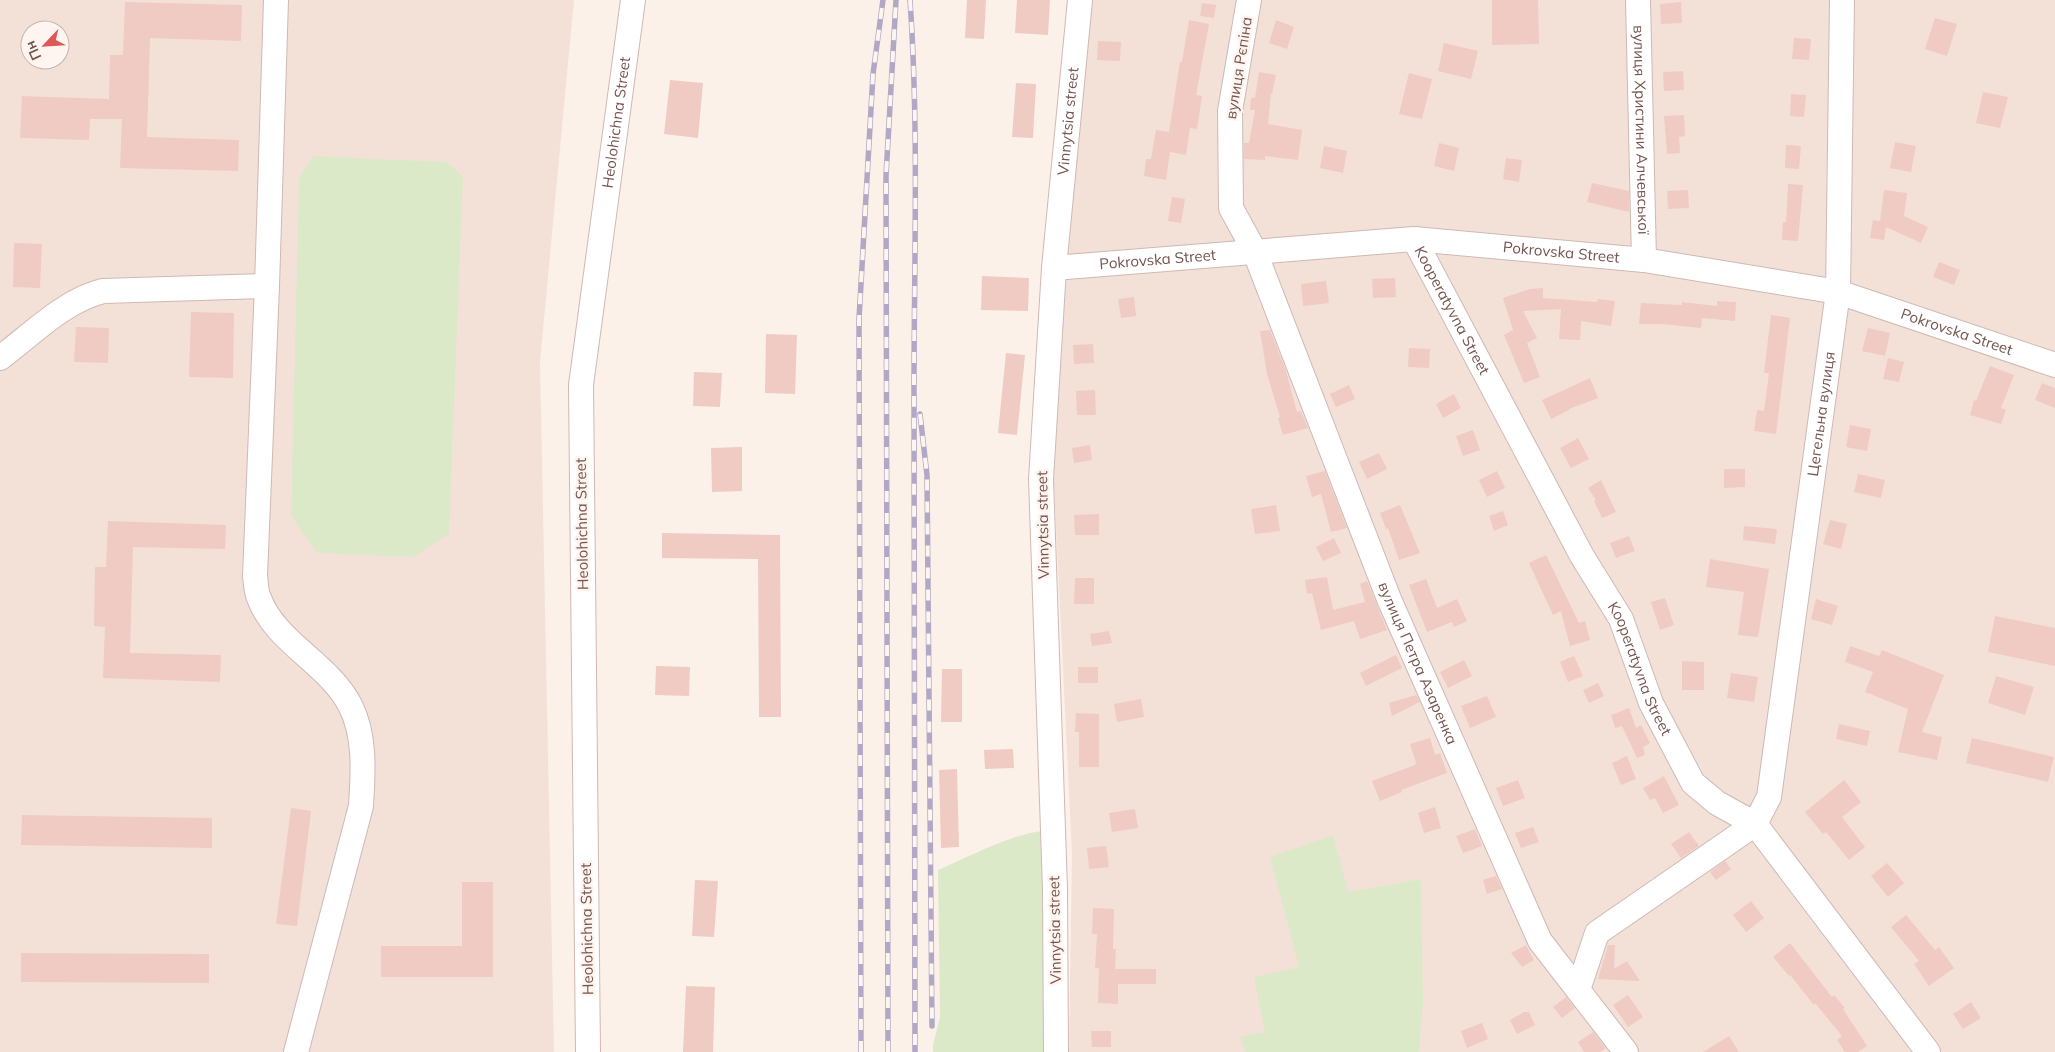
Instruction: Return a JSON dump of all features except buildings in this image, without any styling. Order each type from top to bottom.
[{"type":"street","points":[[276,0],[255,576],[258,598],[268,615],[281,631],[333,680],[350,706],[359,733],[363,766],[361,806],[296,1052]]},
{"type":"street","name":"Heolohichna Street","points":[[588,1052],[581,385],[633,0]]},
{"type":"street","name":"Vinnytsia street","points":[[1056,1052],[1055,889],[1041,480],[1054,268],[1080,0]]},
{"type":"street","name":"вулиця Рєпіна","points":[[1249,0],[1230,111],[1231,208],[1254,250]]},
{"type":"street","name":"вулиця Христини Алчевської","points":[[1638,0],[1644,260]]},
{"type":"street","name":"Цегельна вулиця","points":[[1755,824],[1769,797],[1838,292],[1842,0]]},
{"type":"street","name":"Pokrovska Street","points":[[1054,268],[1254,250],[1414,239],[1644,260],[1838,292],[2055,365]]},
{"type":"street","name":"Kooperatyvna Street","points":[[1414,239],[1582,556],[1620,619],[1651,703],[1692,783],[1717,803],[1755,824],[1928,1052]]},
{"type":"street","name":"вулиця Петра Азаренка","points":[[1254,250],[1389,599],[1540,941],[1626,1052]]},
{"type":"street","points":[[0,358],[70,305],[87,295],[103,291],[267,286]]},
{"type":"street","points":[[1578,990],[1597,933],[1755,824]]},
{"type":"shaded area","points":[[0,0],[574,0],[540,362],[554,1052],[0,1052]]},
{"type":"shaded area","points":[[1092,0],[2055,0],[2055,1052],[1069,1052],[1072,854],[1053,464],[1061,315]]},
{"type":"green space","points":[[313,156],[446,162],[463,176],[449,534],[413,557],[317,553],[291,516],[299,178]]},
{"type":"green space","points":[[1045,831],[1047,1052],[933,1052],[940,1017],[938,870],[991,846],[1033,832]]},
{"type":"green space","points":[[1333,835],[1348,892],[1421,879],[1423,1003],[1419,1052],[1245,1052],[1240,1037],[1265,1032],[1254,977],[1299,967],[1270,857]]},
{"type":"railway","points":[[861,1052],[859,319],[873,74],[883,0]]},
{"type":"railway","points":[[888,1052],[886,176],[896,0]]},
{"type":"railway","points":[[910,0],[915,147],[915,1052]]},
{"type":"railway","points":[[920,414],[927,475],[932,1026]]}]
